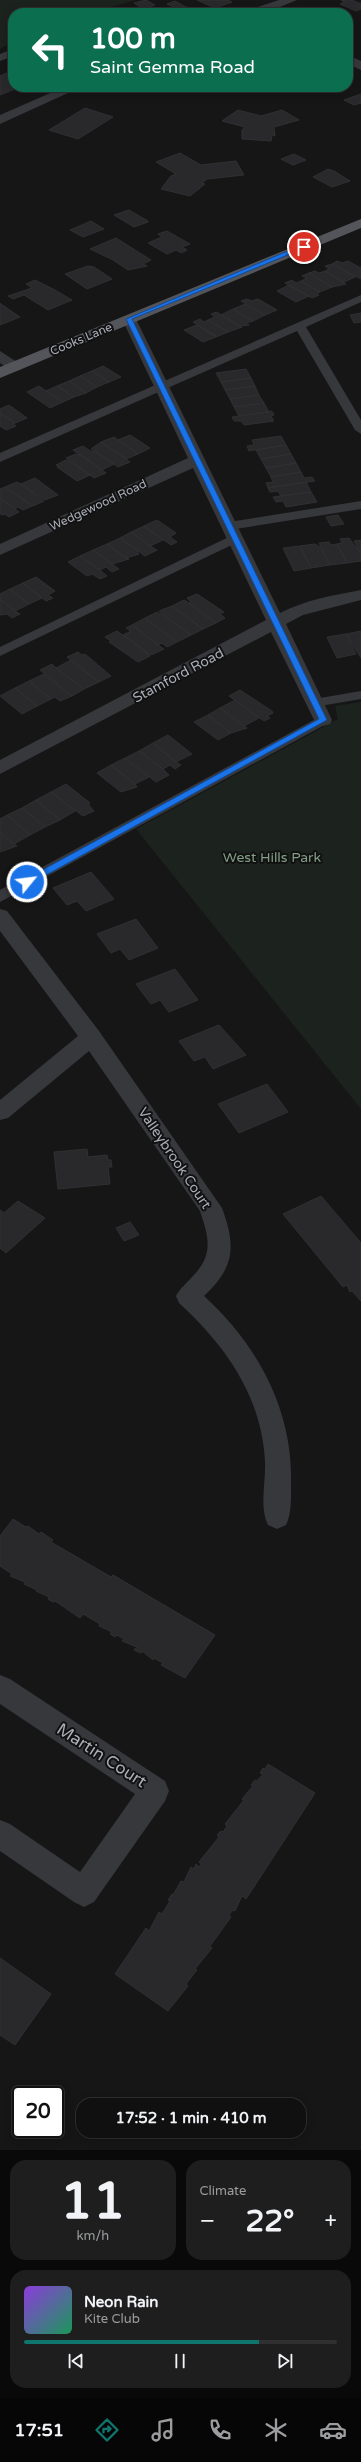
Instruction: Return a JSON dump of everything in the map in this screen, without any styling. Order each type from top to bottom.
[{"type":"main road","name":"Cooks Lane","points":[[0,373],[361,223]]},
{"type":"street","points":[[268,8],[291,0]]},
{"type":"street","points":[[0,120],[64,92]]},
{"type":"street","points":[[129,319],[323,720]]},
{"type":"street","points":[[0,356],[15,367]]},
{"type":"street","name":"Wedgewood Road","points":[[0,550],[196,460]]},
{"type":"street","name":"Stamford Road","points":[[0,768],[312,606],[361,596]]},
{"type":"street","points":[[0,916],[91,1037],[0,1112]]},
{"type":"street","name":"Valleybrook Court","points":[[91,1037],[196,1185],[210,1208],[218,1227],[220,1248],[217,1265],[207,1279],[188,1296],[210,1315],[234,1342],[270,1415],[277,1459],[278,1518]]},
{"type":"street","name":"Martin Court","points":[[0,1688],[155,1791],[84,1892],[0,1834]]},
{"type":"lane","points":[[0,458],[361,298]]},
{"type":"lane","points":[[299,325],[361,430]]},
{"type":"lane","points":[[0,652],[232,532],[361,505]]},
{"type":"lane","points":[[314,703],[361,695]]},
{"type":"lane","points":[[0,897],[323,720]]},
{"type":"green space","points":[[0,0],[136,0],[108,8],[8,8],[8,44],[0,49]]},
{"type":"green space","name":"West Hills Park","points":[[361,702],[361,1109],[136,829],[338,719],[335,706]]},
{"type":"building","points":[[146,0],[155,5],[142,8],[134,3]]},
{"type":"building","points":[[197,0],[228,0],[232,2],[215,8]]},
{"type":"building","points":[[341,0],[352,0],[361,4],[361,9],[356,11],[353,8],[340,4],[345,2]]},
{"type":"building","points":[[175,1],[189,8],[176,8],[167,4]]},
{"type":"building","points":[[8,72],[8,92],[0,95],[0,76]]},
{"type":"building","points":[[361,94],[361,103],[354,105],[344,100]]},
{"type":"building","points":[[85,108],[113,117],[78,139],[49,130]]},
{"type":"building","points":[[238,110],[261,116],[282,110],[299,120],[274,127],[275,136],[272,135],[271,141],[242,139],[242,130],[245,127],[222,121]]},
{"type":"building","points":[[180,153],[201,165],[236,161],[244,175],[207,179],[202,183],[205,184],[190,196],[161,189],[171,176],[176,174],[156,162]]},
{"type":"building","points":[[294,154],[306,160],[293,165],[281,159]]},
{"type":"building","points":[[328,169],[350,181],[332,187],[313,177]]},
{"type":"building","points":[[129,210],[148,222],[134,227],[114,215]]},
{"type":"building","points":[[91,221],[104,229],[83,237],[70,230]]},
{"type":"building","points":[[167,231],[190,244],[182,247],[187,250],[181,253],[176,250],[167,254],[148,243],[162,237],[158,234]]},
{"type":"building","points":[[116,238],[151,260],[143,264],[147,266],[128,270],[113,260],[90,249]]},
{"type":"building","points":[[337,261],[342,263],[348,261],[361,268],[361,279],[332,264]]},
{"type":"building","points":[[332,264],[355,277],[344,282],[325,271],[329,269],[325,266]]},
{"type":"building","points":[[88,266],[94,267],[112,279],[87,289],[65,274]]},
{"type":"building","points":[[315,271],[319,273],[325,271],[346,284],[332,287],[309,273]]},
{"type":"building","points":[[309,273],[332,287],[320,292],[301,281],[307,278],[302,276]]},
{"type":"building","points":[[35,280],[72,300],[48,310],[24,295],[13,299],[8,296],[32,288],[26,284]]},
{"type":"building","points":[[292,280],[296,283],[301,281],[320,292],[316,293],[319,295],[312,298],[285,283]]},
{"type":"building","points":[[289,285],[309,296],[296,302],[277,291]]},
{"type":"building","points":[[247,299],[252,301],[258,299],[277,310],[265,315],[241,301]]},
{"type":"building","points":[[0,303],[1,304],[20,317],[0,325]]},
{"type":"building","points":[[245,304],[265,315],[253,321],[233,309]]},
{"type":"building","points":[[233,309],[253,321],[246,323],[249,325],[240,326],[221,315]]},
{"type":"building","points":[[217,312],[242,327],[228,332],[208,320],[215,317],[211,314]]},
{"type":"building","points":[[361,313],[361,322],[354,323],[350,315]]},
{"type":"building","points":[[200,319],[204,322],[208,320],[228,332],[216,337],[193,322]]},
{"type":"building","points":[[197,325],[216,337],[203,342],[184,330]]},
{"type":"building","points":[[103,366],[121,377],[109,382],[92,371]]},
{"type":"building","points":[[246,369],[251,378],[221,382],[216,373]]},
{"type":"building","points":[[92,371],[109,382],[97,387],[80,376]]},
{"type":"building","points":[[80,376],[97,387],[86,393],[69,381]]},
{"type":"building","points":[[251,378],[255,386],[225,390],[221,382]]},
{"type":"building","points":[[69,381],[86,393],[74,397],[57,386]]},
{"type":"building","points":[[39,386],[63,402],[50,408],[27,392]]},
{"type":"building","points":[[57,386],[74,397],[63,402],[46,391]]},
{"type":"building","points":[[255,386],[259,395],[230,399],[225,390]]},
{"type":"building","points":[[259,395],[264,403],[234,407],[230,399]]},
{"type":"building","points":[[264,403],[269,412],[239,416],[234,407]]},
{"type":"building","points":[[9,405],[27,418],[15,423],[0,413],[0,409]]},
{"type":"building","points":[[272,411],[274,415],[271,416],[274,421],[244,425],[241,421],[234,421],[232,417]]},
{"type":"building","points":[[0,413],[15,423],[13,424],[16,426],[6,430],[0,426]]},
{"type":"building","points":[[130,435],[150,448],[138,454],[118,440]]},
{"type":"building","points":[[281,436],[286,445],[249,451],[247,446],[254,445],[252,440]]},
{"type":"building","points":[[114,437],[138,454],[126,459],[101,442]]},
{"type":"building","points":[[101,442],[130,462],[118,467],[91,449]]},
{"type":"building","points":[[286,445],[291,454],[261,459],[256,450]]},
{"type":"building","points":[[83,446],[114,464],[102,470],[73,450]]},
{"type":"building","points":[[76,454],[82,456],[106,473],[94,478],[66,458]]},
{"type":"building","points":[[291,454],[296,463],[266,468],[261,459]]},
{"type":"building","points":[[66,460],[90,475],[77,481],[57,467],[59,467],[56,465]]},
{"type":"building","points":[[296,463],[301,472],[271,477],[266,468]]},
{"type":"building","points":[[301,472],[304,478],[312,477],[315,481],[268,488],[266,483],[273,482],[271,477]]},
{"type":"building","points":[[35,478],[58,495],[45,500],[21,484]]},
{"type":"building","points":[[17,482],[44,501],[33,506],[5,487]]},
{"type":"building","points":[[306,482],[311,492],[281,496],[278,491],[270,492],[268,488]]},
{"type":"building","points":[[5,487],[32,506],[23,510],[18,507],[15,509],[0,498],[0,489]]},
{"type":"building","points":[[311,492],[317,502],[286,507],[283,501],[276,502],[273,497]]},
{"type":"building","points":[[0,498],[19,512],[9,517],[5,514],[2,515],[0,513]]},
{"type":"building","points":[[338,515],[344,524],[331,526],[326,517]]},
{"type":"building","points":[[157,520],[176,533],[170,537],[177,542],[171,545],[144,526]]},
{"type":"building","points":[[144,526],[163,540],[150,546],[131,532]]},
{"type":"building","points":[[131,532],[157,550],[145,556],[120,538]]},
{"type":"building","points":[[120,538],[139,551],[137,552],[139,554],[126,558],[107,544]]},
{"type":"building","points":[[349,538],[361,554],[361,561],[347,563],[337,544],[342,543],[340,539]]},
{"type":"building","points":[[361,540],[361,554],[354,541]]},
{"type":"building","points":[[329,542],[331,545],[337,544],[347,563],[330,565],[319,543]]},
{"type":"building","points":[[107,544],[129,559],[112,564],[93,550]]},
{"type":"building","points":[[315,544],[320,547],[330,565],[311,568],[300,546]]},
{"type":"building","points":[[300,546],[311,568],[294,571],[283,548]]},
{"type":"building","points":[[93,550],[119,569],[112,572],[106,567],[100,570],[80,556]]},
{"type":"building","points":[[80,556],[107,576],[100,579],[92,574],[87,576],[68,562]]},
{"type":"building","points":[[36,577],[55,591],[48,595],[53,598],[46,601],[23,583]]},
{"type":"building","points":[[23,583],[42,598],[29,604],[10,589]]},
{"type":"building","points":[[10,589],[29,604],[15,611],[0,599],[0,594]]},
{"type":"building","points":[[197,594],[224,612],[220,614],[225,618],[216,623],[189,603],[191,602],[187,598]]},
{"type":"building","points":[[0,599],[20,614],[12,618],[7,614],[0,615]]},
{"type":"building","points":[[184,600],[216,623],[203,629],[172,606]]},
{"type":"building","points":[[172,606],[203,629],[191,635],[159,611]]},
{"type":"building","points":[[157,612],[191,635],[177,642],[145,618]]},
{"type":"building","points":[[145,618],[177,642],[167,647],[162,643],[158,645],[132,625]]},
{"type":"building","points":[[132,625],[164,649],[151,655],[123,635],[131,631],[126,628]]},
{"type":"building","points":[[117,631],[150,656],[138,662],[109,642],[111,641],[105,637]]},
{"type":"building","points":[[361,631],[361,658],[346,634]]},
{"type":"building","points":[[346,634],[356,654],[337,658],[327,637]]},
{"type":"building","points":[[78,652],[82,655],[85,654],[111,676],[99,682],[67,657]]},
{"type":"building","points":[[71,660],[99,682],[84,689],[56,668]]},
{"type":"building","points":[[52,664],[84,689],[72,696],[40,670]]},
{"type":"building","points":[[44,674],[72,696],[60,701],[55,697],[51,699],[29,681]]},
{"type":"building","points":[[29,681],[51,699],[37,706],[15,688]]},
{"type":"building","points":[[15,688],[37,706],[22,714],[0,696]]},
{"type":"building","points":[[240,690],[272,711],[273,713],[267,716],[270,718],[264,721],[229,696]]},
{"type":"building","points":[[235,700],[259,718],[244,726],[220,708]]},
{"type":"building","points":[[220,708],[247,728],[231,733],[208,715]]},
{"type":"building","points":[[208,715],[231,733],[218,740],[194,722]]},
{"type":"building","points":[[168,735],[192,754],[176,762],[153,743]]},
{"type":"building","points":[[153,743],[181,765],[175,769],[170,765],[163,769],[139,751]]},
{"type":"building","points":[[139,751],[169,775],[156,782],[125,758]]},
{"type":"building","points":[[125,758],[149,777],[135,784],[111,765]]},
{"type":"building","points":[[111,765],[137,787],[121,792],[97,773]]},
{"type":"building","points":[[66,784],[90,803],[88,804],[94,811],[83,816],[51,792]]},
{"type":"building","points":[[51,792],[75,811],[60,820],[36,800]]},
{"type":"building","points":[[36,800],[60,820],[45,827],[22,808]]},
{"type":"building","points":[[22,808],[45,827],[30,835],[7,815]]},
{"type":"building","points":[[7,815],[30,835],[14,844],[0,832],[0,819]]},
{"type":"building","points":[[0,832],[14,844],[17,846],[0,852]]},
{"type":"building","points":[[91,872],[114,899],[86,911],[77,901],[67,905],[53,888]]},
{"type":"building","points":[[136,919],[158,948],[129,960],[120,949],[111,953],[97,934]]},
{"type":"building","points":[[175,969],[198,1000],[169,1012],[160,1000],[151,1004],[136,984]]},
{"type":"building","points":[[219,1025],[246,1055],[213,1069],[205,1057],[194,1061],[179,1041]]},
{"type":"building","points":[[267,1084],[288,1112],[239,1133],[218,1104]]},
{"type":"building","points":[[87,1149],[88,1157],[107,1155],[108,1160],[111,1160],[112,1167],[108,1167],[110,1184],[58,1189],[54,1152]]},
{"type":"building","points":[[321,1196],[361,1243],[361,1301],[352,1291],[350,1292],[347,1285],[343,1287],[283,1214]]},
{"type":"building","points":[[18,1201],[45,1218],[6,1253],[0,1248],[0,1210],[4,1213]]},
{"type":"building","points":[[130,1222],[139,1235],[124,1241],[116,1228]]},
{"type":"building","points":[[13,1519],[26,1527],[28,1526],[39,1534],[41,1532],[53,1540],[51,1542],[111,1577],[113,1575],[215,1635],[185,1678],[161,1665],[163,1663],[154,1658],[153,1660],[142,1651],[141,1653],[134,1650],[137,1647],[122,1641],[124,1639],[117,1635],[115,1637],[110,1634],[112,1632],[99,1626],[100,1624],[83,1614],[80,1618],[55,1601],[53,1602],[48,1599],[49,1597],[24,1584],[25,1582],[10,1576],[12,1574],[0,1566],[0,1536]]},
{"type":"building","points":[[268,1764],[315,1793],[246,1899],[242,1896],[235,1911],[233,1910],[229,1915],[231,1917],[210,1946],[212,1948],[195,1969],[197,1970],[186,1984],[188,1986],[168,2011],[115,1974],[146,1928],[149,1931],[159,1912],[162,1914],[170,1901],[168,1900],[172,1894],[173,1895],[181,1881],[184,1882],[191,1867],[194,1869],[196,1864],[199,1867],[201,1864],[199,1862],[219,1837],[217,1835],[221,1831],[223,1832],[227,1826],[225,1824],[244,1800],[242,1799],[253,1786],[251,1785],[263,1774],[260,1773]]},
{"type":"building","points":[[0,1958],[51,1994],[15,2045],[0,2035]]},
{"type":"route","points":[[27,882],[323,720],[129,319],[304,247]]}]
